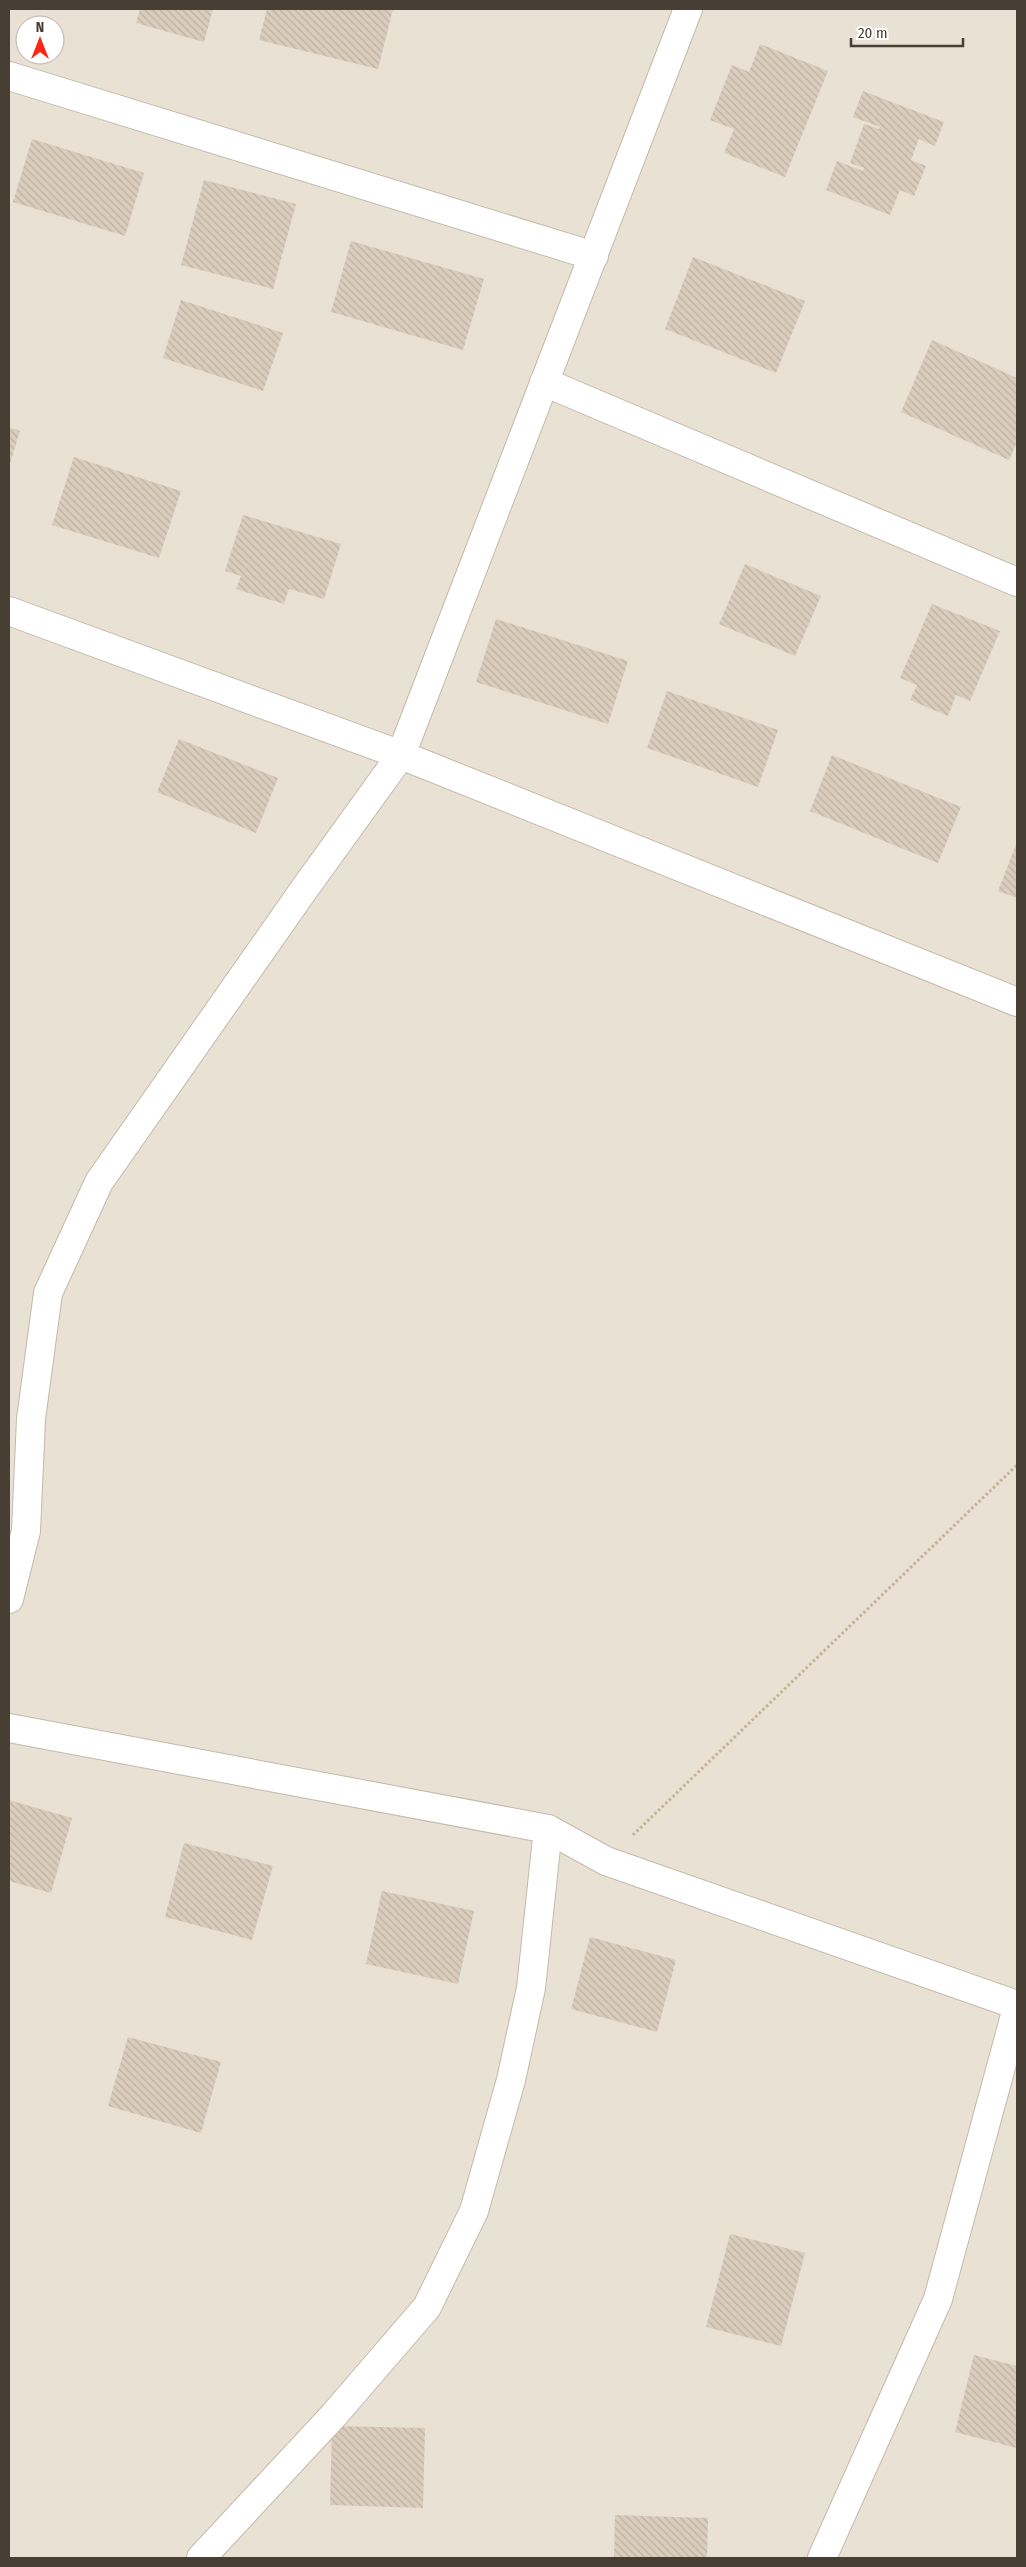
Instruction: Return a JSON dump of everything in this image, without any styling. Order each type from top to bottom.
[{"type":"street","points":[[9,1599],[26,1531],[31,1419],[48,1293],[99,1182],[305,888],[401,755],[688,9]]},
{"type":"street","points":[[9,76],[594,256]]},
{"type":"street","points":[[544,382],[1017,582]]},
{"type":"street","points":[[9,611],[401,755],[1017,1002]]},
{"type":"street","points":[[9,1728],[548,1829],[606,1861],[1017,2007],[938,2299],[822,2558]]},
{"type":"street","points":[[201,2558],[334,2415],[427,2307],[474,2211],[512,2080],[531,1988],[548,1829]]},
{"type":"path","points":[[606,1861],[1017,1464]]},
{"type":"shaded area","points":[[9,9],[1017,9],[1017,2558],[9,2558]]},
{"type":"building","points":[[140,9],[213,9],[204,42],[136,23]]},
{"type":"building","points":[[267,9],[393,9],[378,69],[259,40]]},
{"type":"building","points":[[760,44],[828,71],[785,177],[724,153],[734,129],[710,120],[732,65],[749,72]]},
{"type":"building","points":[[863,91],[944,122],[935,146],[919,139],[911,160],[926,166],[914,196],[900,190],[890,215],[826,190],[837,161],[863,171],[864,168],[850,163],[864,124],[879,129],[880,127],[853,117]]},
{"type":"building","points":[[32,139],[144,173],[125,236],[13,202]]},
{"type":"building","points":[[204,180],[296,204],[273,289],[181,265]]},
{"type":"building","points":[[351,241],[484,279],[463,350],[331,312]]},
{"type":"building","points":[[693,257],[805,301],[776,373],[665,329]]},
{"type":"building","points":[[181,300],[283,333],[263,391],[163,358]]},
{"type":"building","points":[[932,340],[1017,378],[1017,442],[1009,460],[901,412]]},
{"type":"building","points":[[9,427],[20,431],[9,467]]},
{"type":"building","points":[[74,457],[181,491],[159,558],[52,525]]},
{"type":"building","points":[[243,515],[341,544],[324,599],[289,589],[284,604],[236,589],[241,576],[225,571]]},
{"type":"building","points":[[745,564],[821,596],[795,656],[719,624]]},
{"type":"building","points":[[932,604],[1000,631],[970,701],[956,695],[948,716],[910,700],[917,685],[900,678]]},
{"type":"building","points":[[496,619],[628,661],[608,724],[476,682]]},
{"type":"building","points":[[667,691],[778,730],[758,787],[647,748]]},
{"type":"building","points":[[179,739],[278,778],[256,833],[157,792]]},
{"type":"building","points":[[832,755],[961,807],[938,863],[810,811]]},
{"type":"building","points":[[1017,842],[1017,898],[998,891]]},
{"type":"building","points":[[9,1800],[72,1818],[51,1893],[9,1881]]},
{"type":"building","points":[[184,1843],[273,1866],[252,1940],[165,1917]]},
{"type":"building","points":[[382,1891],[474,1911],[458,1984],[366,1964]]},
{"type":"building","points":[[590,1937],[676,1960],[657,2032],[571,2009]]},
{"type":"building","points":[[128,2037],[221,2062],[201,2133],[108,2106]]},
{"type":"building","points":[[730,2234],[805,2253],[781,2346],[706,2327]]},
{"type":"building","points":[[974,2355],[1017,2366],[1017,2448],[955,2432]]},
{"type":"building","points":[[332,2426],[425,2428],[423,2508],[330,2505]]},
{"type":"building","points":[[615,2515],[708,2518],[707,2558],[614,2558]]}]
